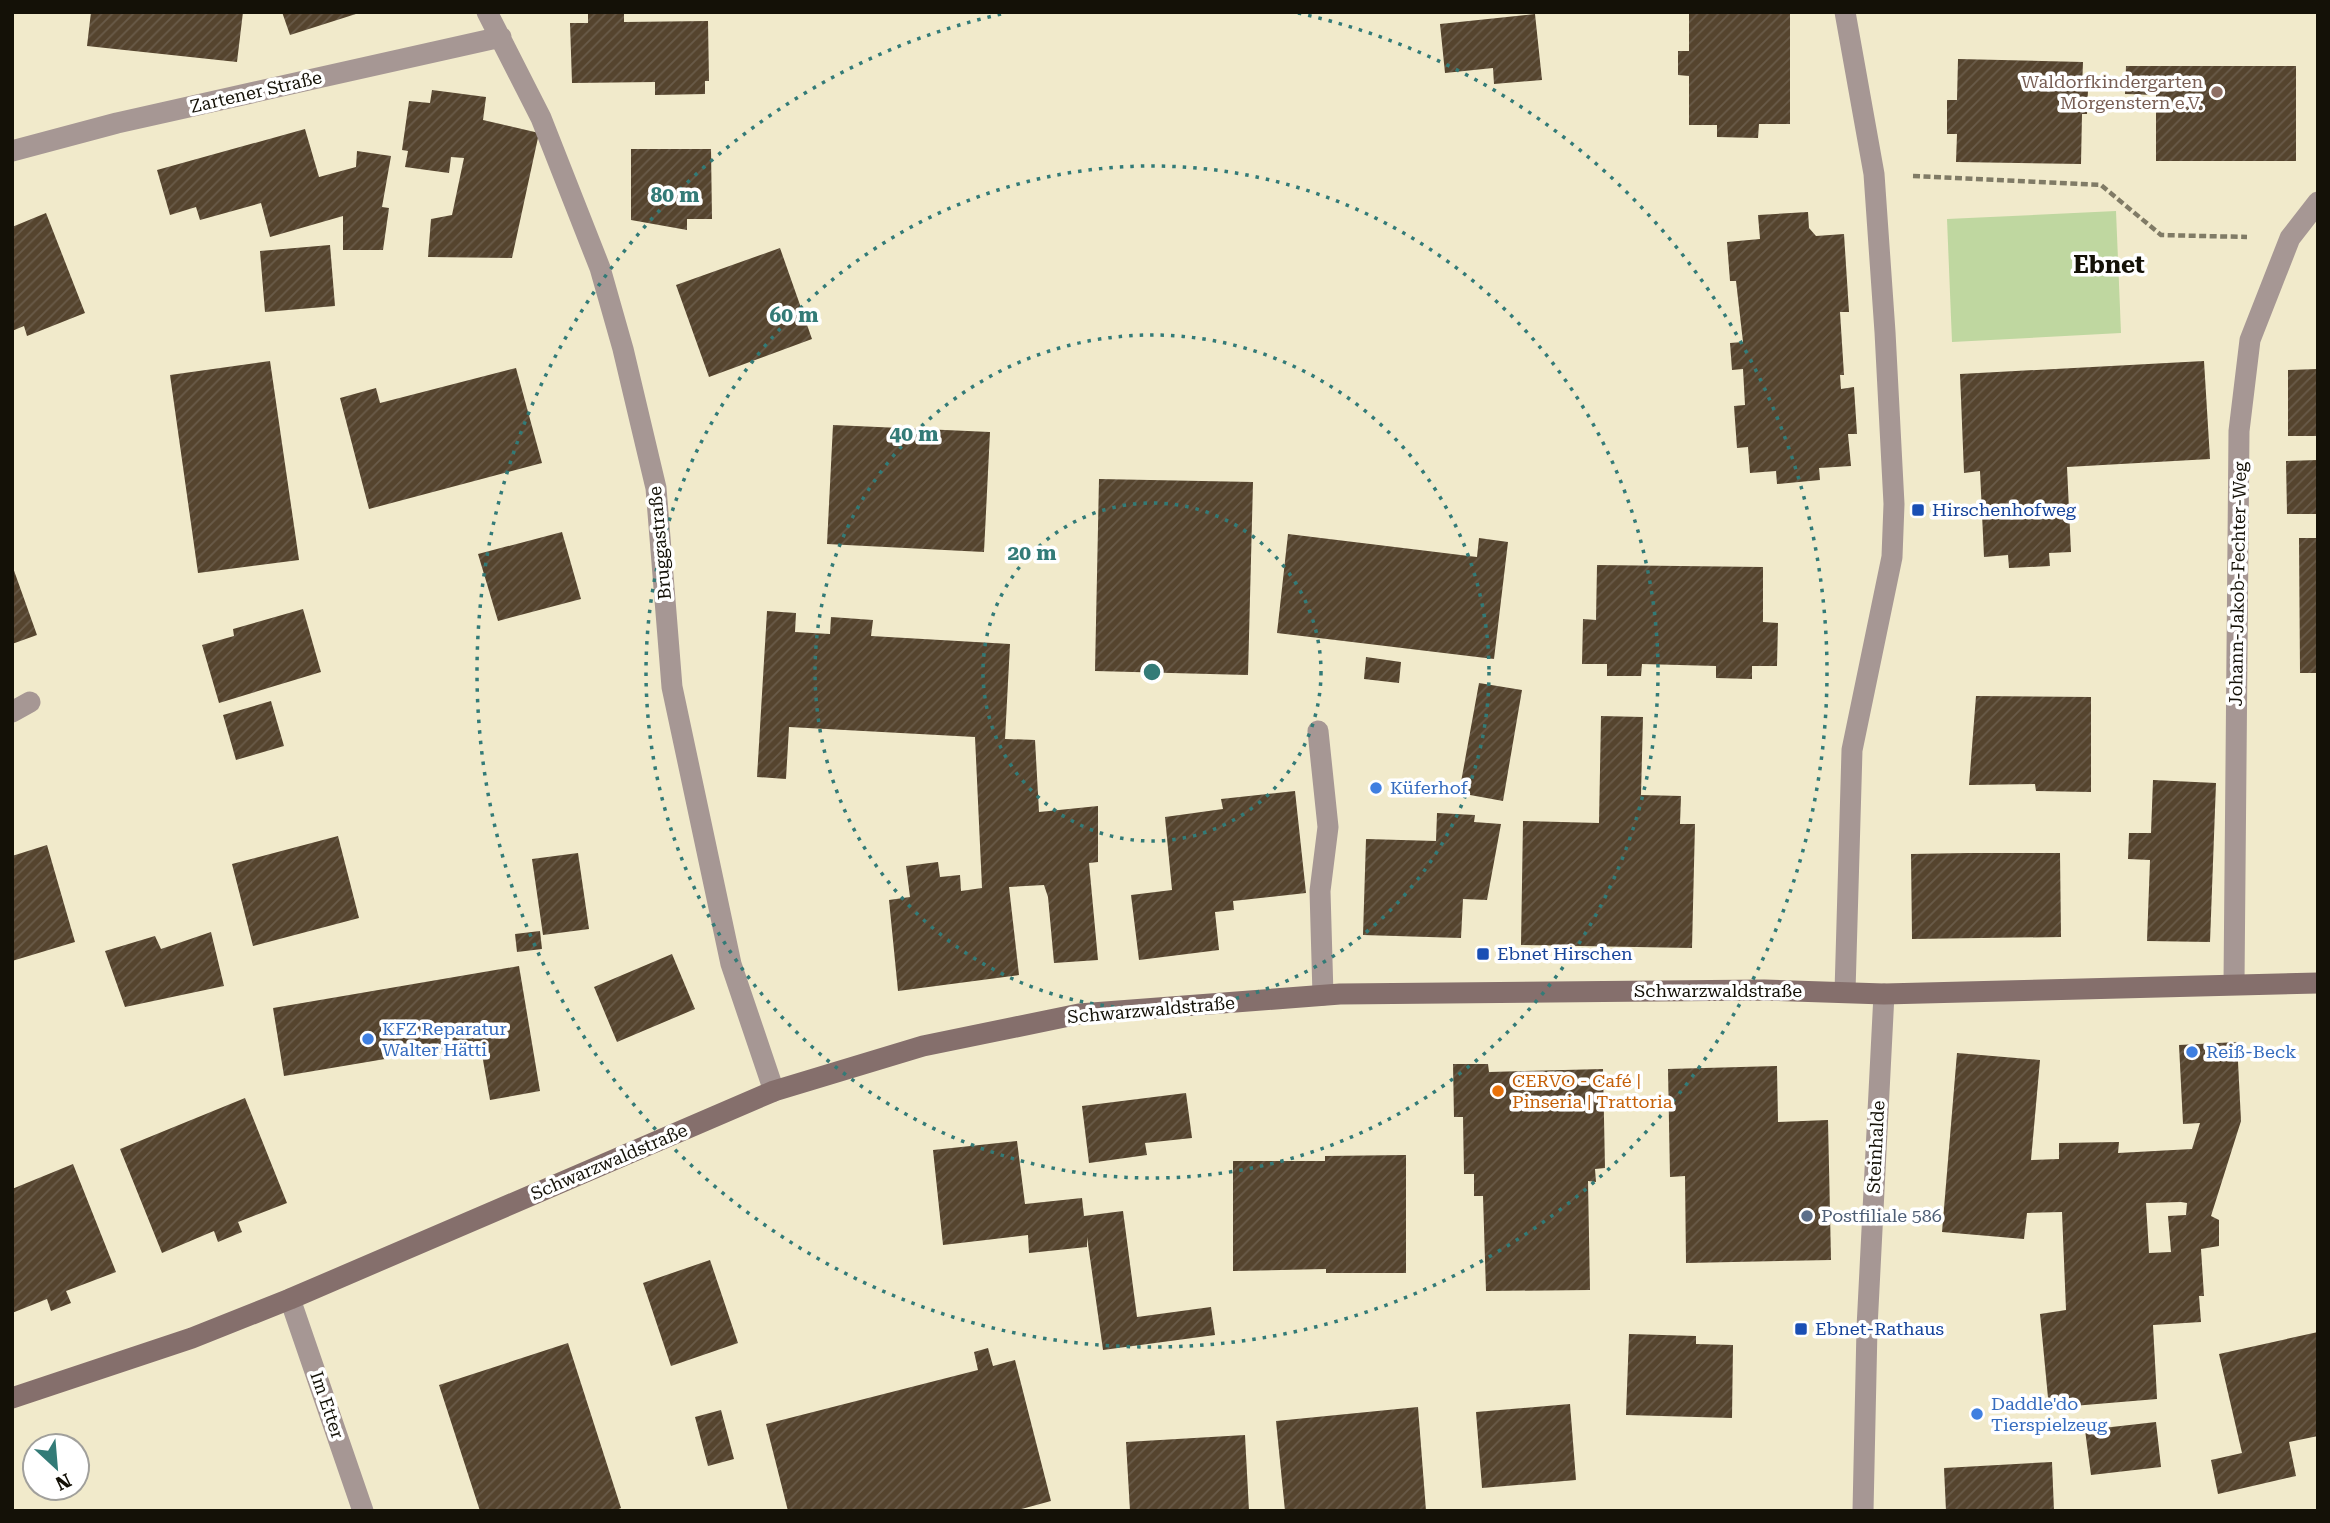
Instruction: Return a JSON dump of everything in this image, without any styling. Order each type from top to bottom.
[{"type":"main road","name":"Schwarzwaldstraße","points":[[12,1398],[192,1338],[290,1299],[774,1091],[923,1046],[1079,1014],[1323,995],[1763,990],[1884,994],[2318,983]]},
{"type":"street","name":"Bruggastraße","points":[[488,12],[541,118],[595,255],[623,349],[656,488],[672,687],[731,964],[774,1091]]},
{"type":"street","points":[[1844,12],[1874,174],[1894,504],[1892,557],[1852,750],[1845,992]]},
{"type":"street","name":"Zartener Straße","points":[[12,151],[117,123],[501,37]]},
{"type":"street","name":"Johann-Jakob-Fechter-Weg","points":[[2234,984],[2239,431],[2250,340],[2290,238],[2318,202]]},
{"type":"street","points":[[1318,731],[1328,827],[1320,891],[1323,995]]},
{"type":"street","name":"Steinhalde","points":[[1863,1511],[1867,1328],[1884,994]]},
{"type":"street","name":"Im Etter","points":[[290,1299],[363,1511]]},
{"type":"path","points":[[1874,174],[2101,185],[2161,235],[2290,238]]},
{"type":"green space","points":[[2116,211],[2121,333],[1952,342],[1947,219]]},
{"type":"building","points":[[91,12],[243,12],[237,62],[87,46]]},
{"type":"building","points":[[282,12],[358,12],[359,13],[290,35]]},
{"type":"building","points":[[588,12],[624,12],[624,22],[708,21],[709,81],[705,81],[705,94],[655,95],[655,82],[572,83],[570,23],[588,23]]},
{"type":"building","points":[[1689,12],[1790,12],[1790,124],[1759,124],[1758,138],[1717,137],[1717,125],[1689,125],[1689,76],[1678,75],[1678,51],[1689,51]]},
{"type":"building","points":[[1535,14],[1542,80],[1494,84],[1493,68],[1445,73],[1440,24]]},
{"type":"building","points":[[1958,59],[2083,62],[2082,89],[2088,90],[2087,114],[2082,114],[2081,164],[1956,162],[1957,134],[1947,134],[1947,100],[1957,100]]},
{"type":"building","points":[[2126,66],[2296,66],[2296,161],[2156,161],[2156,95],[2125,94]]},
{"type":"building","points":[[432,90],[486,97],[483,120],[539,133],[512,258],[428,257],[431,219],[452,215],[464,158],[451,157],[449,173],[405,167],[408,151],[402,150],[409,101],[430,103]]},
{"type":"building","points":[[305,129],[319,177],[356,167],[357,151],[391,156],[382,207],[389,208],[383,250],[343,250],[343,216],[270,237],[261,203],[200,220],[196,207],[170,215],[157,170]]},
{"type":"building","points":[[631,149],[711,149],[712,219],[687,219],[687,230],[631,220]]},
{"type":"building","points":[[1808,212],[1809,228],[1816,236],[1844,234],[1849,312],[1840,312],[1844,375],[1840,375],[1841,389],[1854,387],[1857,434],[1848,434],[1851,466],[1819,468],[1820,480],[1777,484],[1776,471],[1750,473],[1748,447],[1737,448],[1734,406],[1745,405],[1743,369],[1732,370],[1730,343],[1743,342],[1736,281],[1730,281],[1727,242],[1760,239],[1758,215]]},
{"type":"building","points":[[46,213],[85,313],[27,336],[24,326],[12,331],[12,227]]},
{"type":"building","points":[[330,245],[335,306],[265,312],[260,251]]},
{"type":"building","points":[[780,248],[812,339],[709,377],[676,285]]},
{"type":"building","points":[[270,361],[299,560],[198,573],[170,375]]},
{"type":"building","points":[[2204,361],[2210,459],[2067,467],[2071,552],[2049,553],[2050,566],[2009,568],[2008,555],[1984,557],[1980,471],[1964,473],[1960,374]]},
{"type":"building","points":[[516,368],[542,463],[369,509],[340,398],[376,388],[380,403]]},
{"type":"building","points":[[2318,369],[2318,436],[2288,436],[2288,370]]},
{"type":"building","points":[[833,425],[990,432],[984,552],[827,544]]},
{"type":"building","points":[[2318,460],[2318,514],[2287,514],[2286,461]]},
{"type":"building","points":[[1099,479],[1253,482],[1248,675],[1095,671]]},
{"type":"building","points":[[562,532],[581,599],[498,621],[478,554]]},
{"type":"building","points":[[1288,534],[1477,557],[1479,538],[1508,542],[1494,659],[1277,633]]},
{"type":"building","points":[[2299,538],[2318,538],[2318,673],[2300,673]]},
{"type":"building","points":[[12,565],[37,635],[12,644]]},
{"type":"building","points":[[1597,565],[1763,567],[1763,622],[1778,623],[1777,666],[1752,666],[1752,679],[1716,678],[1716,666],[1642,664],[1641,676],[1607,676],[1607,664],[1582,664],[1583,619],[1596,620]]},
{"type":"building","points":[[303,609],[321,672],[219,703],[202,645],[234,636],[233,629]]},
{"type":"building","points":[[767,611],[796,613],[795,632],[830,634],[831,617],[873,620],[871,636],[1010,644],[1005,739],[1035,740],[1039,812],[1098,806],[1098,862],[1089,863],[1098,960],[1054,963],[1048,897],[1044,885],[1009,887],[1019,975],[898,991],[889,900],[910,897],[906,866],[938,862],[940,877],[960,875],[961,891],[982,888],[975,737],[789,727],[786,779],[757,777]]},
{"type":"building","points":[[1366,657],[1401,662],[1399,683],[1364,679]]},
{"type":"building","points":[[1479,683],[1522,690],[1503,801],[1459,793]]},
{"type":"building","points":[[1976,696],[2091,697],[2091,792],[2036,791],[2035,784],[1969,785]]},
{"type":"building","points":[[271,701],[284,746],[236,760],[223,715]]},
{"type":"building","points":[[1601,716],[1643,717],[1641,795],[1681,796],[1680,824],[1695,824],[1692,948],[1521,945],[1523,821],[1599,823]]},
{"type":"building","points":[[2153,780],[2216,783],[2210,942],[2147,941],[2150,860],[2128,859],[2129,833],[2151,833]]},
{"type":"building","points":[[1295,791],[1306,893],[1233,901],[1234,910],[1215,912],[1219,950],[1139,960],[1131,895],[1172,890],[1165,817],[1223,809],[1221,799]]},
{"type":"building","points":[[1437,813],[1475,815],[1474,822],[1501,824],[1487,900],[1463,899],[1461,938],[1363,935],[1366,839],[1436,841]]},
{"type":"building","points":[[338,836],[359,918],[253,946],[232,864]]},
{"type":"building","points":[[47,845],[75,942],[12,961],[12,856]]},
{"type":"building","points":[[578,853],[589,929],[543,935],[532,859]]},
{"type":"building","points":[[2060,853],[2061,937],[1912,939],[1911,854]]},
{"type":"building","points":[[540,931],[542,949],[517,952],[515,934]]},
{"type":"building","points":[[211,932],[224,986],[125,1007],[105,951],[155,936],[161,949]]},
{"type":"building","points":[[672,954],[695,1009],[617,1042],[594,987]]},
{"type":"building","points":[[519,966],[540,1091],[490,1100],[480,1043],[284,1076],[273,1008]]},
{"type":"building","points":[[2237,1042],[2241,1121],[2211,1216],[2219,1220],[2219,1246],[2201,1249],[2204,1296],[2199,1296],[2201,1322],[2153,1325],[2157,1399],[2049,1408],[2040,1314],[2066,1310],[2062,1212],[2027,1213],[2024,1239],[1942,1232],[1957,1053],[2040,1060],[2031,1160],[2059,1159],[2059,1143],[2119,1142],[2118,1153],[2192,1149],[2200,1123],[2183,1124],[2179,1045]],"holes":[[[2146,1203],[2187,1203],[2186,1215],[2168,1216],[2171,1252],[2149,1253]]]},
{"type":"building","points":[[1453,1064],[1488,1064],[1489,1072],[1603,1069],[1605,1168],[1595,1169],[1596,1182],[1588,1181],[1590,1290],[1486,1291],[1483,1196],[1474,1196],[1474,1174],[1464,1174],[1463,1117],[1454,1117]]},
{"type":"building","points":[[1777,1066],[1778,1122],[1828,1120],[1831,1260],[1686,1263],[1685,1176],[1670,1177],[1668,1069]]},
{"type":"building","points":[[1186,1093],[1192,1138],[1145,1143],[1147,1155],[1089,1163],[1082,1106]]},
{"type":"building","points":[[245,1098],[287,1203],[238,1222],[242,1232],[218,1242],[214,1231],[162,1253],[120,1149]]},
{"type":"building","points":[[1017,1141],[1025,1204],[1082,1198],[1084,1216],[1123,1211],[1137,1317],[1211,1307],[1215,1335],[1103,1350],[1087,1237],[1087,1247],[1029,1253],[1028,1235],[943,1245],[933,1150]]},
{"type":"building","points":[[1406,1155],[1406,1273],[1326,1273],[1326,1269],[1233,1271],[1233,1161],[1325,1161],[1325,1156]]},
{"type":"building","points":[[73,1164],[116,1272],[66,1291],[71,1303],[51,1311],[47,1299],[12,1313],[12,1189]]},
{"type":"building","points":[[710,1260],[738,1343],[671,1366],[643,1283]]},
{"type":"building","points":[[2318,1332],[2318,1436],[2289,1442],[2296,1476],[2218,1494],[2211,1460],[2242,1453],[2219,1354]]},
{"type":"building","points":[[1629,1334],[1696,1336],[1696,1344],[1733,1345],[1732,1418],[1626,1415]]},
{"type":"building","points":[[568,1343],[621,1508],[614,1511],[480,1511],[439,1385]]},
{"type":"building","points":[[988,1348],[993,1366],[1015,1360],[1051,1501],[1014,1511],[788,1511],[766,1424],[978,1370],[974,1352]]},
{"type":"building","points":[[1570,1404],[1576,1480],[1482,1488],[1476,1412]]},
{"type":"building","points":[[1418,1407],[1426,1511],[1285,1511],[1276,1421]]},
{"type":"building","points":[[721,1410],[734,1459],[708,1466],[695,1417]]},
{"type":"building","points":[[2156,1422],[2161,1467],[2091,1475],[2085,1430]]},
{"type":"building","points":[[1245,1435],[1249,1511],[1130,1511],[1126,1442]]},
{"type":"building","points":[[2052,1462],[2054,1511],[1946,1511],[1944,1468]]},
{"type":"place","name":"Waldorfkindergarten Morgenstern e.V.","points":[[2217,92]]},
{"type":"place","name":"Hirschenhofweg","points":[[1918,510]]},
{"type":"place","name":"Küferhof","points":[[1376,788]]},
{"type":"place","name":"Ebnet Hirschen","points":[[1483,954]]},
{"type":"place","name":"KFZ Reparatur Walter Hätti","points":[[368,1039]]},
{"type":"place","name":"Reiß-Beck","points":[[2192,1052]]},
{"type":"place","name":"CERVO - Café | Pinseria | Trattoria","points":[[1498,1091]]},
{"type":"place","name":"Postfiliale 586","points":[[1807,1216]]},
{"type":"place","name":"Ebnet-Rathaus","points":[[1801,1329]]},
{"type":"place","name":"Daddle'do Tierspielzeug","points":[[1977,1414]]},
{"type":"district","name":"Ebnet","points":[[2109,265]]}]
